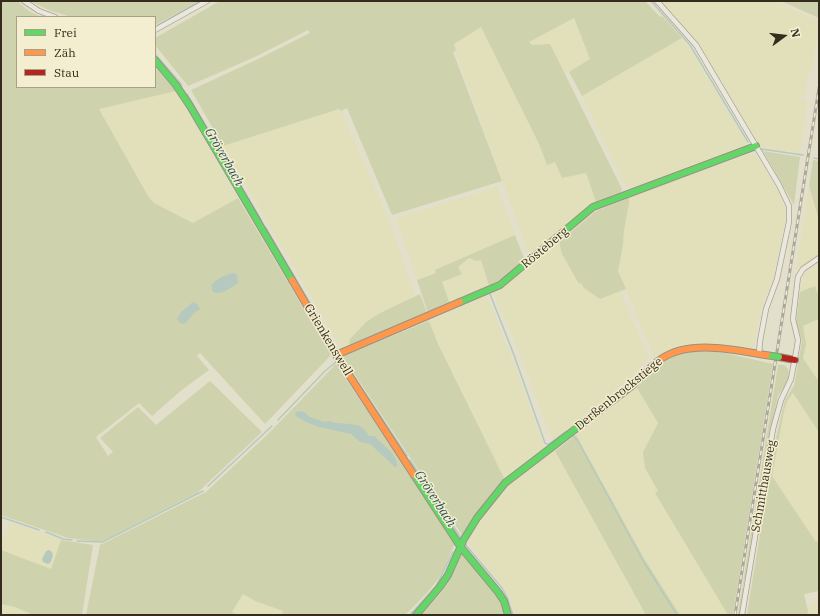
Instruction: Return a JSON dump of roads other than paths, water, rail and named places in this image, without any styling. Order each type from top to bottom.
[{"type":"street","points":[[24,1],[39,11],[52,16]]},
{"type":"street","points":[[156,29],[207,1]]},
{"type":"street","points":[[657,1],[696,45],[786,197],[789,206],[790,215],[777,279],[764,314],[759,354]]},
{"type":"street","name":"Grienkenswell","points":[[156,61],[176,85],[190,106],[336,355],[460,546],[504,601],[508,615]]},
{"type":"street","name":"Rösteberg","points":[[336,355],[500,285],[593,207],[756,146]]},
{"type":"street","points":[[794,360],[798,340],[793,316],[798,277],[803,269],[819,258]]},
{"type":"street","name":"Derßenbrockstiege","points":[[416,615],[444,582],[460,546],[477,518],[505,483],[634,385],[653,364],[662,358],[685,349],[703,347],[794,360]]},
{"type":"street","name":"Schmitthausweg","points":[[742,615],[771,439],[779,406],[790,382],[794,360]]},
{"type":"waterway","points":[[156,26],[201,1]]},
{"type":"waterway","points":[[651,1],[690,45],[748,142]]},
{"type":"waterway","name":"Gröverbach","points":[[156,55],[182,85]]},
{"type":"waterway","name":"Gröverbach","points":[[187,94],[261,220]]},
{"type":"waterway","points":[[761,149],[803,155]]},
{"type":"waterway","points":[[814,158],[819,159]]},
{"type":"waterway","name":"Gröverbach","points":[[266,228],[336,348]]},
{"type":"waterway","points":[[490,294],[514,355],[545,443],[549,444],[565,432],[568,432]]},
{"type":"waterway","name":"Gröverbach","points":[[341,357],[407,456]]},
{"type":"waterway","points":[[278,420],[325,371],[336,362]]},
{"type":"waterway","points":[[208,486],[272,426]]},
{"type":"waterway","points":[[573,436],[578,441],[642,559],[677,615]]},
{"type":"waterway","name":"Gröverbach","points":[[410,460],[461,538]]},
{"type":"waterway","points":[[77,541],[102,542],[203,491]]},
{"type":"waterway","points":[[1,517],[39,530]]},
{"type":"waterway","points":[[46,532],[63,539],[72,540]]},
{"type":"waterway","name":"Gröverbach","points":[[465,544],[502,588],[507,597],[513,615]]},
{"type":"waterway","points":[[410,615],[436,586],[453,552]]},
{"type":"railway","points":[[735,615],[819,88]]}]
